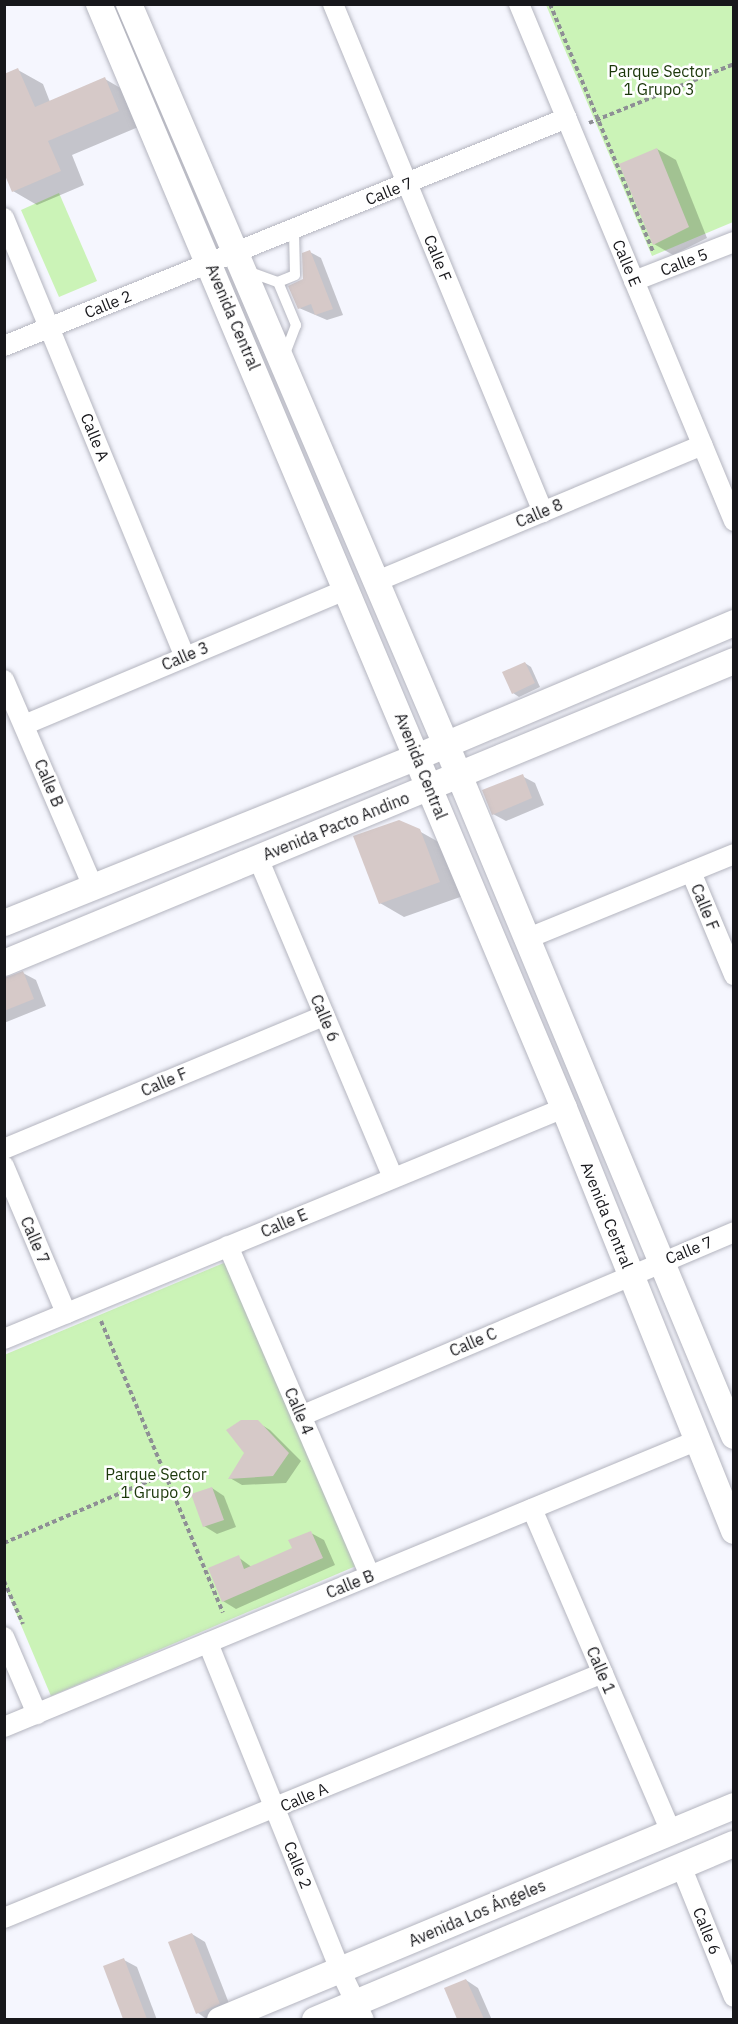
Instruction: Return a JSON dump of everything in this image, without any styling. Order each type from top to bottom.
[{"type":"street","name":"Avenida Central","points":[[99,4],[211,263],[564,1108],[734,1436]]},
{"type":"street","name":"Avenida Central","points":[[129,4],[446,744],[526,939],[645,1268],[696,1441],[734,1531]]},
{"type":"street","name":"Calle F","points":[[333,4],[543,512]]},
{"type":"street","name":"Calle E","points":[[519,4],[734,521]]},
{"type":"street","name":"Calle 7","points":[[211,263],[239,262],[294,230],[407,184],[569,124]]},
{"type":"street","name":"Calle A","points":[[4,218],[185,657]]},
{"type":"street","name":"Calle 5","points":[[634,281],[734,242]]},
{"type":"street","name":"Calle 2","points":[[4,346],[211,263]]},
{"type":"street","name":"Calle 8","points":[[375,582],[703,445]]},
{"type":"street","name":"Calle 3","points":[[24,724],[347,589]]},
{"type":"street","name":"Avenida Pacto Andino","points":[[4,923],[417,757],[734,623]]},
{"type":"street","name":"Avenida Pacto Andino","points":[[4,963],[734,661]]},
{"type":"street","name":"Calle B","points":[[4,680],[93,887]]},
{"type":"street","points":[[526,939],[734,854]]},
{"type":"street","name":"Calle 6","points":[[258,858],[393,1178]]},
{"type":"street","name":"Calle F","points":[[691,872],[734,975]]},
{"type":"street","name":"Calle F","points":[[4,1149],[324,1016]]},
{"type":"street","name":"Calle E","points":[[4,1339],[66,1313],[96,1311],[228,1246],[564,1108]]},
{"type":"street","name":"Calle 7","points":[[4,1166],[66,1313]]},
{"type":"street","name":"Calle 7","points":[[645,1268],[734,1232]]},
{"type":"street","name":"Calle 4","points":[[228,1246],[370,1576]]},
{"type":"street","name":"Calle C","points":[[301,1416],[645,1268]]},
{"type":"street","name":"Calle B","points":[[4,1727],[696,1441]]},
{"type":"street","name":"Calle 1","points":[[532,1509],[671,1832]]},
{"type":"street","points":[[4,1637],[37,1714]]},
{"type":"street","name":"Calle 2","points":[[208,1642],[340,1970],[361,2011]]},
{"type":"street","name":"Calle A","points":[[4,1918],[603,1673]]},
{"type":"street","name":"Avenida Los Ángeles","points":[[220,2019],[734,1806]]},
{"type":"street","points":[[315,2019],[361,2011],[734,1844]]},
{"type":"street","name":"Calle 6","points":[[681,1866],[734,1996]]},
{"type":"lane","points":[[278,282],[295,276],[294,230]]},
{"type":"lane","points":[[239,262],[278,282],[296,325],[281,363]]},
{"type":"path","points":[[550,4],[654,252],[664,248]]},
{"type":"path","points":[[569,124],[598,119],[734,64]]},
{"type":"path","points":[[96,1311],[110,1315]]},
{"type":"path","points":[[89,1323],[96,1311]]},
{"type":"path","points":[[96,1311],[232,1633]]},
{"type":"path","points":[[4,1543],[165,1474]]},
{"type":"path","points":[[4,1581],[26,1632]]},
{"type":"green space","name":"Parque Sector 1 Grupo 3","points":[[546,5],[733,5],[733,222],[652,256]]},
{"type":"green space","points":[[59,193],[97,281],[59,297],[21,210]]},
{"type":"green space","name":"Parque Sector 1 Grupo 9","points":[[226,1262],[356,1566],[51,1696],[5,1587],[4,1355]]},
{"type":"building","points":[[18,68],[35,107],[105,77],[119,111],[48,141],[61,171],[12,192],[4,173],[4,74]]},
{"type":"building","points":[[657,148],[689,227],[653,245],[619,164]]},
{"type":"building","points":[[310,250],[333,309],[315,315],[311,304],[298,309],[288,286],[303,279],[302,253]]},
{"type":"building","points":[[525,662],[535,683],[512,694],[502,672]]},
{"type":"building","points":[[523,774],[532,798],[492,815],[482,790]]},
{"type":"building","points":[[399,820],[420,829],[440,882],[379,904],[353,836]]},
{"type":"building","points":[[23,971],[34,999],[4,1011],[4,978]]},
{"type":"building","points":[[241,1420],[258,1420],[289,1453],[273,1476],[228,1479],[244,1453],[226,1430]]},
{"type":"building","points":[[212,1487],[224,1520],[203,1527],[191,1494]]},
{"type":"building","points":[[311,1531],[323,1558],[222,1602],[208,1568],[239,1555],[244,1569],[292,1548],[288,1540]]},
{"type":"building","points":[[192,1933],[220,2004],[196,2014],[168,1942]]},
{"type":"building","points":[[124,1958],[147,2019],[123,2019],[103,1966]]},
{"type":"building","points":[[466,1979],[484,2019],[457,2019],[444,1988]]}]
